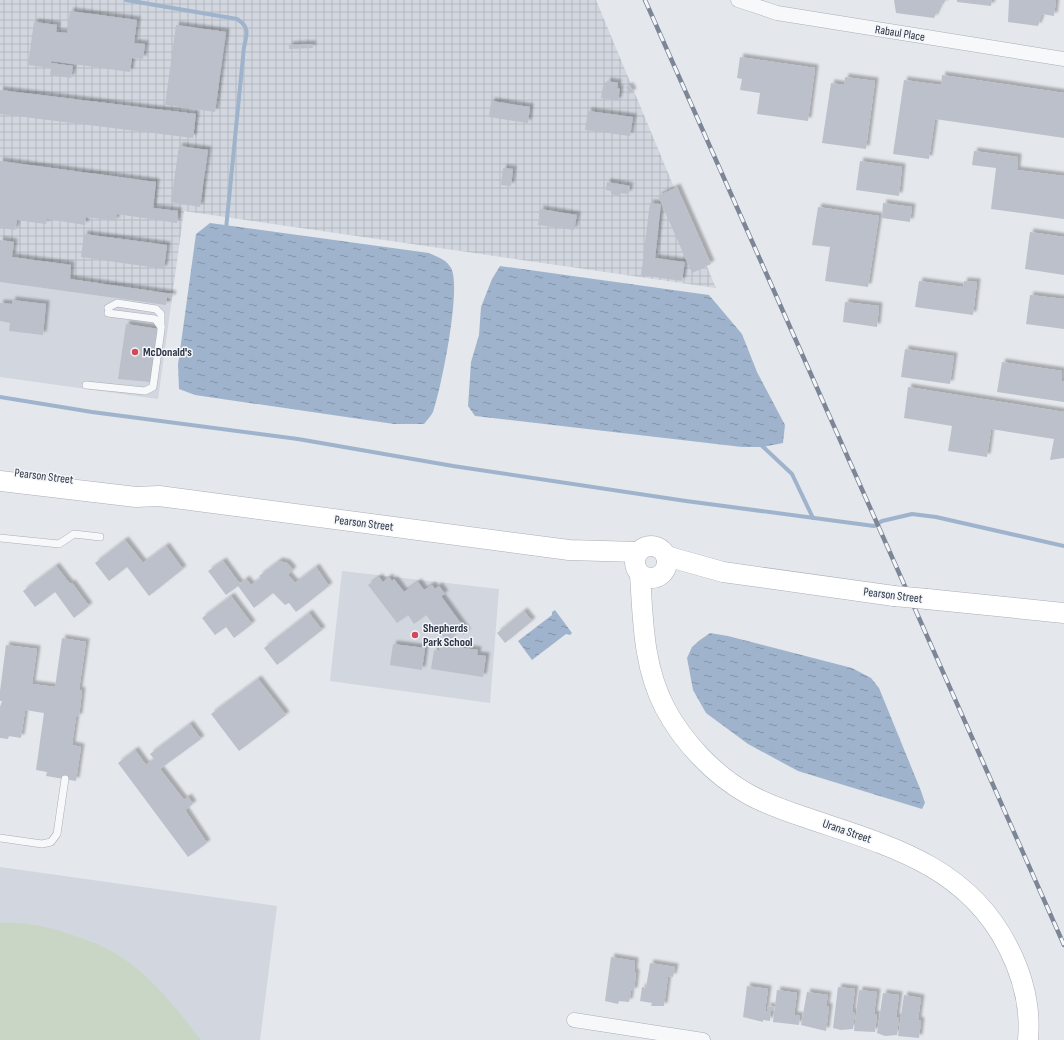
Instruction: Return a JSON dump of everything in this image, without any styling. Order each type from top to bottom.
[{"type":"main road","name":"Pearson Street","points":[[0,470],[137,489],[159,496]]},
{"type":"main road","name":"Pearson Street","points":[[0,481],[136,497],[159,496],[570,550],[650,567],[723,572],[894,596],[1064,613]]},
{"type":"main road","name":"Urana Street","points":[[650,567],[644,636],[651,672],[666,709],[688,742],[723,777],[748,794],[772,805],[901,851],[934,867],[960,886],[984,909],[1003,937],[1018,965],[1026,995],[1029,1026],[1028,1040]]},
{"type":"street","name":"Rabaul Place","points":[[738,0],[776,13],[1064,59]]},
{"type":"street","points":[[574,1020],[631,1035],[703,1040]]},
{"type":"lane","points":[[86,385],[145,391],[151,390],[153,387],[161,328],[161,314],[156,309],[117,303],[108,311],[155,319],[161,328]]},
{"type":"lane","points":[[0,538],[59,544],[74,534],[100,537]]},
{"type":"lane","points":[[0,838],[42,844],[51,842],[57,834],[65,779]]},
{"type":"shaded area","points":[[0,0],[596,0],[716,288],[184,211],[171,305],[0,282]]},
{"type":"shaded area","points":[[0,282],[171,305],[158,399],[0,377]]},
{"type":"shaded area","name":"Shepherds Park School","points":[[342,571],[499,589],[490,703],[330,681]]},
{"type":"shaded area","points":[[0,867],[277,906],[260,1040],[0,1040]]},
{"type":"green space","points":[[0,923],[35,925],[52,929],[90,941],[118,955],[135,967],[156,986],[201,1040],[0,1040]]},
{"type":"water","points":[[210,223],[429,253],[447,262],[451,268],[454,279],[454,295],[449,338],[437,400],[433,412],[424,424],[394,424],[195,395],[179,389],[178,365],[196,234]]},
{"type":"water","points":[[500,266],[709,295],[742,334],[757,372],[785,425],[783,443],[763,447],[742,447],[475,416],[468,406],[471,362],[479,335],[481,307],[492,279]]},
{"type":"water","points":[[555,610],[572,633],[570,635],[566,634],[532,660],[518,641],[552,615],[552,612]]},
{"type":"water","points":[[710,633],[728,636],[852,668],[871,678],[879,688],[921,791],[925,803],[922,809],[798,771],[748,744],[706,713],[693,690],[687,658],[692,647]]},
{"type":"building","points":[[894,0],[945,0],[944,4],[941,3],[934,18],[896,13]]},
{"type":"building","points":[[957,0],[992,0],[991,6],[957,2]]},
{"type":"building","points":[[1009,0],[1056,0],[1054,16],[1042,14],[1038,26],[1008,22]]},
{"type":"building","points":[[70,11],[137,20],[134,43],[145,44],[143,59],[132,58],[130,72],[52,61],[51,63],[73,66],[71,78],[50,75],[51,68],[28,65],[34,22],[57,25],[56,32],[67,33]]},
{"type":"building","points":[[176,25],[226,32],[215,112],[165,105]]},
{"type":"building","points":[[312,44],[313,48],[289,49],[289,45]]},
{"type":"building","points":[[740,57],[815,68],[808,121],[757,114],[760,93],[740,90],[742,79],[737,78]]},
{"type":"building","points":[[942,75],[1064,93],[1064,138],[935,119],[929,159],[893,154],[904,80],[941,85]]},
{"type":"building","points":[[845,77],[875,81],[866,149],[822,143],[831,83],[844,85]]},
{"type":"building","points":[[607,81],[618,83],[617,88],[620,89],[618,101],[601,98],[603,86],[606,87]]},
{"type":"building","points":[[630,86],[633,92],[629,94],[626,87]]},
{"type":"building","points":[[0,90],[196,114],[193,138],[0,114]]},
{"type":"building","points":[[491,101],[530,107],[528,123],[489,117]]},
{"type":"building","points":[[588,111],[633,117],[630,136],[585,130]]},
{"type":"building","points":[[179,146],[208,150],[200,207],[171,202]]},
{"type":"building","points":[[974,151],[1018,157],[1017,170],[1064,176],[1064,219],[991,209],[996,168],[972,165]]},
{"type":"building","points":[[0,161],[156,182],[153,208],[178,211],[177,223],[117,214],[116,221],[86,217],[85,225],[47,219],[46,224],[17,220],[15,230],[0,228]]},
{"type":"building","points":[[860,161],[902,167],[899,196],[856,190]]},
{"type":"building","points":[[503,168],[513,169],[511,186],[501,185]]},
{"type":"building","points":[[607,182],[630,186],[628,194],[620,193],[619,196],[611,194],[611,191],[606,190]]},
{"type":"building","points":[[677,187],[711,264],[692,273],[658,196]]},
{"type":"building","points":[[650,203],[661,204],[655,258],[685,262],[682,281],[641,275]]},
{"type":"building","points":[[883,203],[912,207],[910,222],[882,218]]},
{"type":"building","points":[[818,207],[879,216],[868,287],[825,281],[830,247],[812,245]]},
{"type":"building","points":[[540,209],[577,215],[574,230],[538,225]]},
{"type":"building","points":[[1030,232],[1064,237],[1064,275],[1025,269]]},
{"type":"building","points":[[84,234],[167,245],[164,269],[81,257]]},
{"type":"building","points":[[0,240],[14,242],[12,257],[71,265],[70,279],[173,294],[172,298],[167,297],[166,305],[0,282]]},
{"type":"building","points":[[919,281],[963,287],[964,281],[977,282],[973,315],[915,307]]},
{"type":"building","points":[[1030,295],[1064,299],[1064,329],[1026,324]]},
{"type":"building","points":[[12,300],[46,304],[43,335],[9,331],[10,323],[0,321],[0,303],[12,304]]},
{"type":"building","points":[[845,302],[879,306],[877,327],[843,322]]},
{"type":"building","points":[[126,324],[158,329],[150,382],[118,379]]},
{"type":"building","points":[[905,349],[954,356],[950,384],[901,377]]},
{"type":"building","points":[[1002,362],[1062,371],[1061,381],[1064,381],[1064,402],[997,392]]},
{"type":"building","points":[[908,387],[1064,412],[1064,458],[1050,460],[1054,439],[991,429],[987,457],[948,451],[952,426],[904,418]]},
{"type":"building","points":[[125,540],[143,563],[166,546],[183,569],[149,596],[127,567],[109,581],[95,563]]},
{"type":"building","points":[[223,561],[240,584],[246,579],[251,585],[261,578],[259,576],[279,561],[287,563],[293,570],[288,575],[295,583],[316,567],[329,586],[296,612],[289,603],[285,605],[273,593],[254,608],[238,586],[226,595],[208,571]]},
{"type":"building","points":[[56,566],[70,584],[72,583],[89,606],[74,618],[55,592],[35,607],[23,591]]},
{"type":"building","points":[[379,577],[383,582],[389,577],[392,581],[394,579],[404,592],[418,582],[424,590],[432,585],[435,589],[439,586],[445,594],[441,596],[467,632],[463,635],[460,631],[447,642],[426,615],[414,624],[408,615],[397,623],[368,585]]},
{"type":"building","points":[[231,596],[252,624],[234,638],[226,627],[215,635],[202,618]]},
{"type":"building","points":[[524,611],[532,621],[505,643],[497,633]]},
{"type":"building","points":[[309,613],[322,630],[277,665],[264,648]]},
{"type":"building","points":[[62,638],[86,642],[79,690],[82,691],[79,717],[76,717],[72,745],[81,747],[76,781],[46,776],[47,772],[36,770],[44,713],[25,710],[21,738],[9,736],[8,739],[0,738],[0,707],[2,701],[0,701],[0,691],[6,645],[37,649],[32,684],[55,687]]},
{"type":"building","points":[[393,644],[425,648],[422,670],[390,665]]},
{"type":"building","points":[[440,645],[478,650],[477,655],[486,656],[483,677],[431,669],[434,650],[439,651]]},
{"type":"building","points":[[258,679],[286,715],[239,751],[211,714]]},
{"type":"building","points":[[190,724],[201,739],[160,769],[184,800],[188,797],[193,804],[185,810],[207,843],[188,857],[118,763],[135,750],[146,765],[154,759],[150,754]]},
{"type":"building","points":[[611,957],[635,961],[634,972],[636,973],[634,991],[631,991],[629,1002],[619,1001],[618,1004],[605,1001]]},
{"type":"building","points":[[650,963],[675,967],[673,977],[668,976],[664,1006],[651,1006],[652,1003],[640,1001],[642,987],[646,988]]},
{"type":"building","points":[[747,986],[768,989],[765,1011],[771,1012],[770,1021],[763,1020],[763,1022],[743,1017]]},
{"type":"building","points":[[838,987],[855,989],[852,1012],[855,1012],[853,1029],[841,1030],[833,1028]]},
{"type":"building","points":[[777,990],[797,993],[794,1015],[800,1016],[799,1025],[773,1022]]},
{"type":"building","points":[[859,990],[877,992],[874,1014],[877,1015],[875,1032],[854,1031]]},
{"type":"building","points":[[807,992],[828,995],[826,1006],[829,1007],[826,1031],[801,1025]]},
{"type":"building","points":[[883,993],[899,995],[896,1017],[899,1018],[897,1035],[885,1036],[877,1033]]},
{"type":"building","points":[[904,995],[921,998],[918,1020],[921,1021],[919,1038],[898,1036]]},
{"type":"building","points":[[767,1006],[773,1007],[773,1011],[767,1010]]},
{"type":"waterway","points":[[126,0],[237,19],[246,28],[247,35],[244,47],[226,229]]},
{"type":"waterway","points":[[0,397],[92,412],[298,439],[453,466],[686,501],[874,526],[882,521],[912,514],[936,517],[1064,546]]},
{"type":"waterway","points":[[759,443],[792,474],[813,518]]},
{"type":"railway","points":[[645,0],[1064,945]]},
{"type":"place","name":"McDonald's","points":[[135,352]]},
{"type":"place","name":"Shepherds Park School","points":[[415,635]]}]
